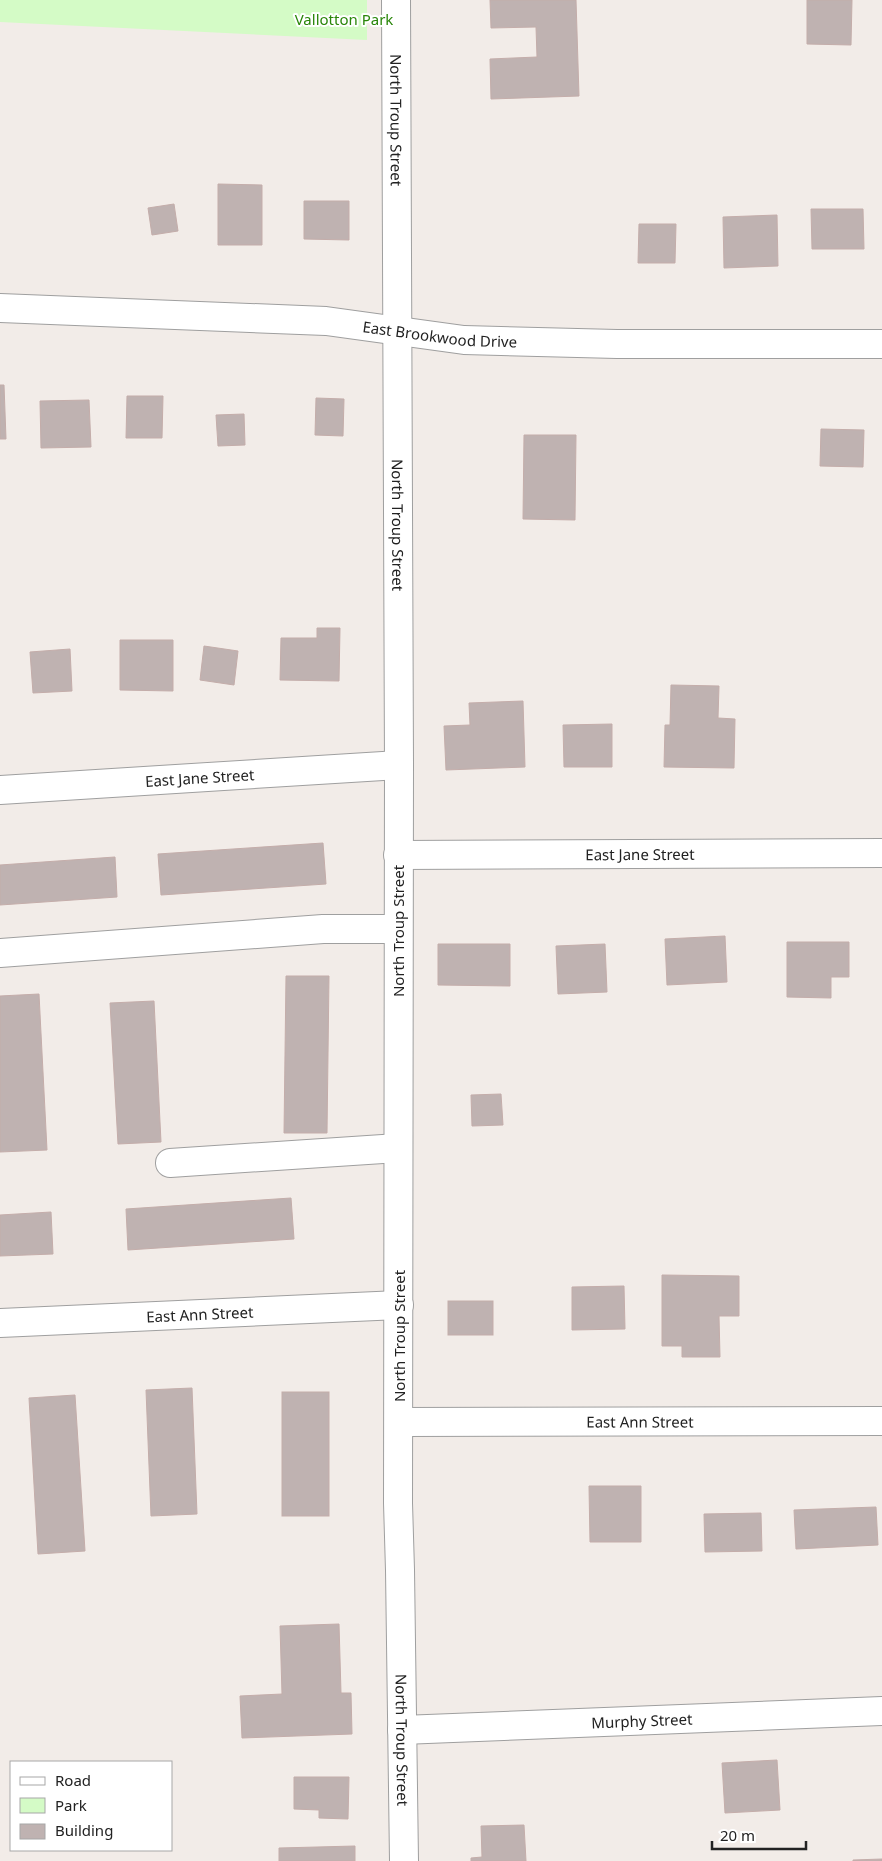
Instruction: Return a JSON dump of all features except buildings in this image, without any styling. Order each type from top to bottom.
[{"type":"street","name":"North Troup Street","points":[[396,0],[399,765],[398,1504],[404,1861]]},
{"type":"street","name":"East Brookwood Drive","points":[[0,308],[326,322],[464,340],[627,344],[882,344]]},
{"type":"street","name":"East Jane Street","points":[[0,790],[399,765]]},
{"type":"street","name":"East Jane Street","points":[[398,855],[882,853]]},
{"type":"street","points":[[0,953],[323,929],[398,929]]},
{"type":"street","points":[[170,1163],[398,1148]]},
{"type":"street","name":"East Ann Street","points":[[0,1323],[398,1305]]},
{"type":"street","name":"East Ann Street","points":[[399,1422],[882,1420]]},
{"type":"street","name":"Murphy Street","points":[[402,1730],[882,1712]]},
{"type":"green space","name":"Vallotton Park","points":[[0,0],[367,0],[367,40],[0,22]]}]
